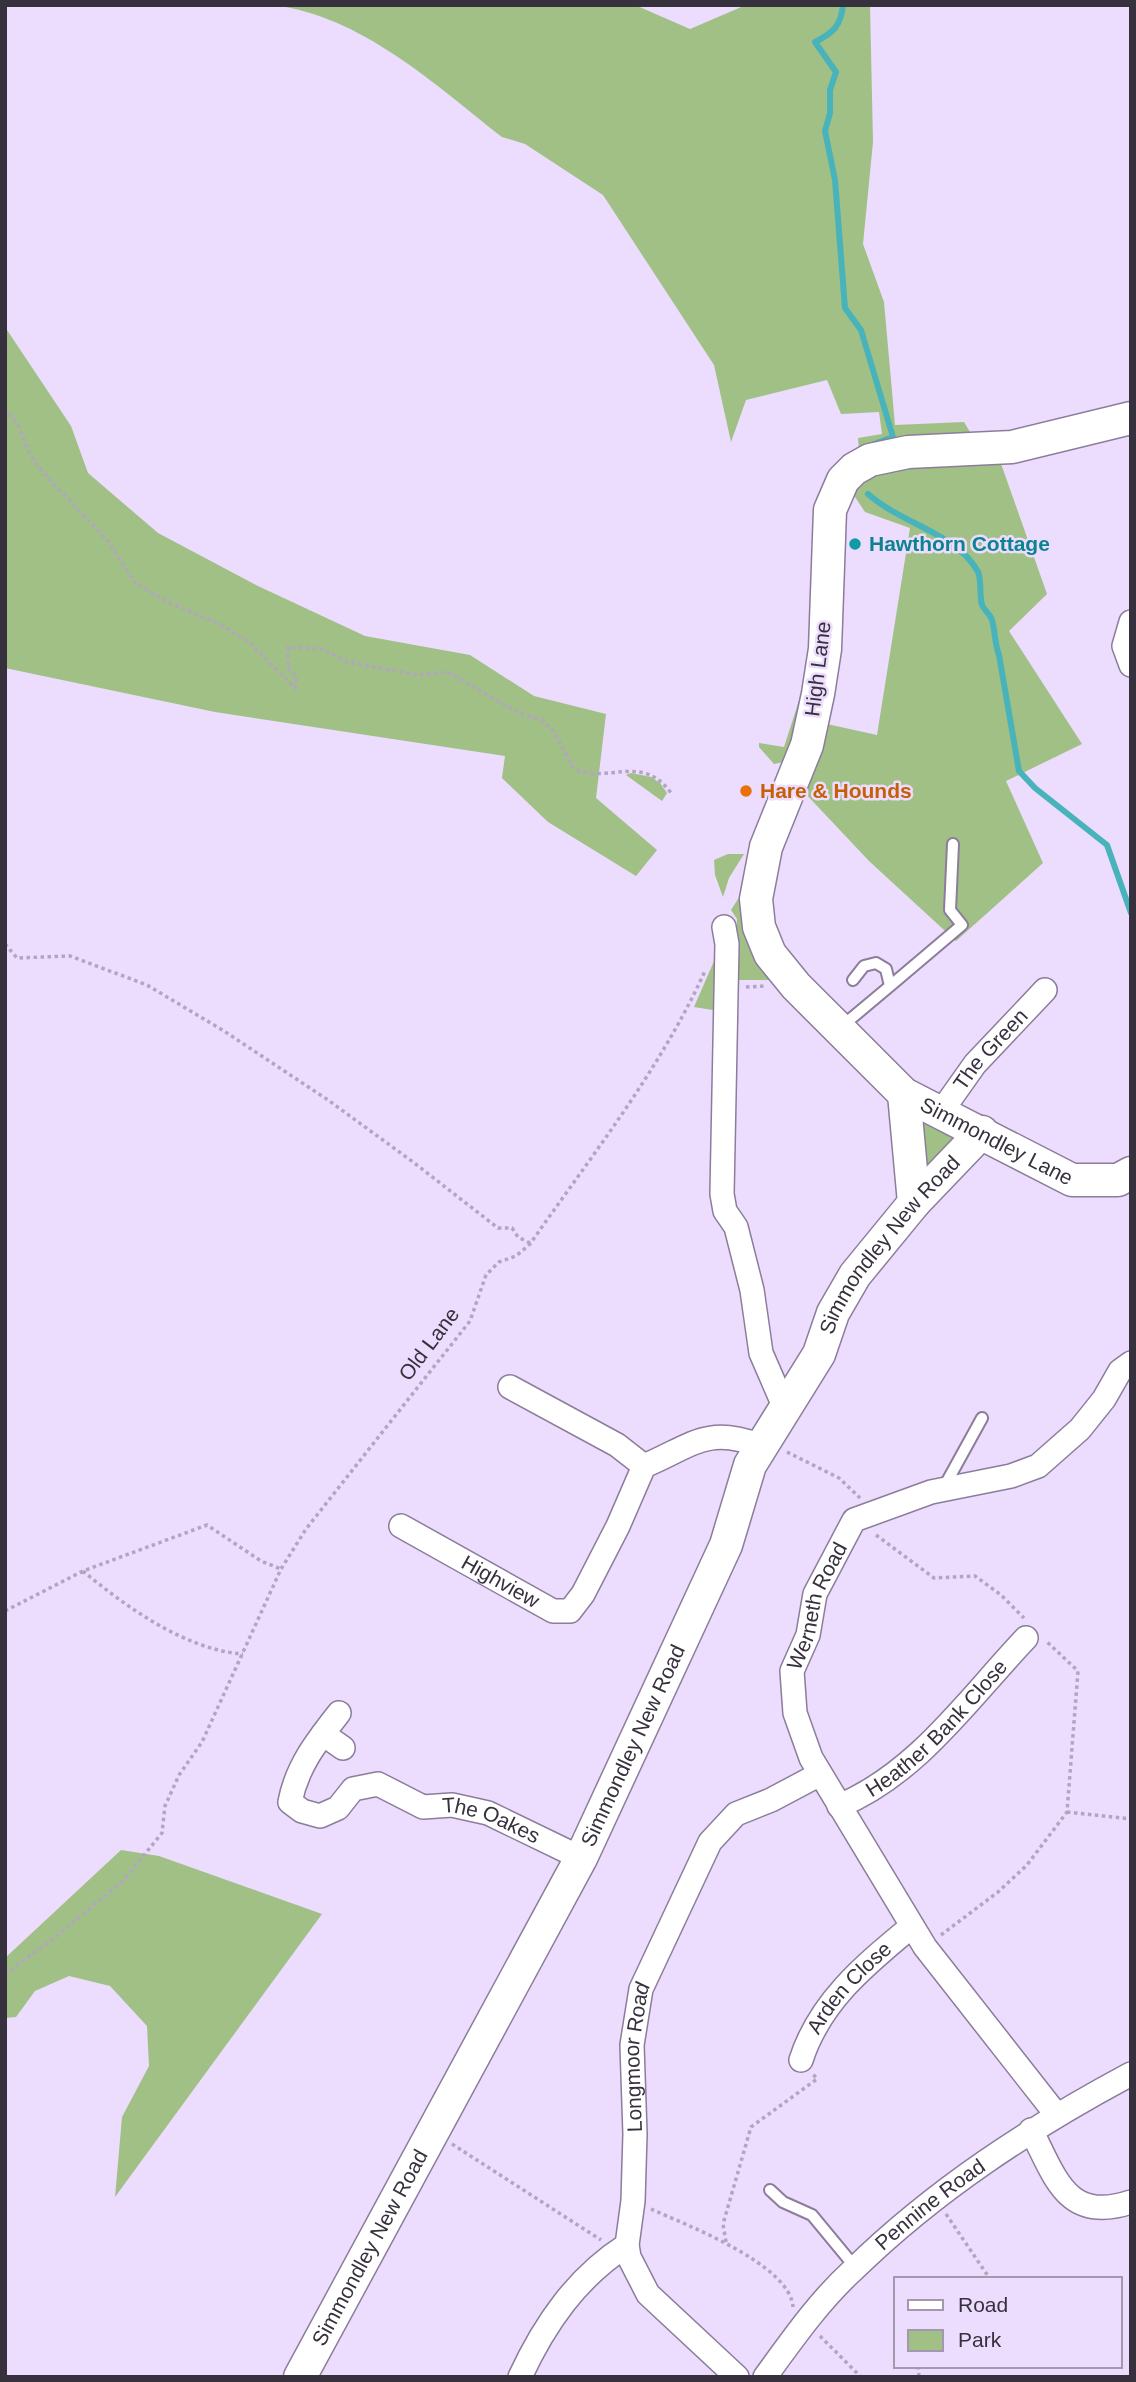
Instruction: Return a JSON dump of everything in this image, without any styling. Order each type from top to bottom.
[{"type":"street","name":"High Lane","points":[[904,1094],[841,1027],[796,986],[770,954],[759,927],[756,899],[766,847],[807,745],[818,694],[825,649],[830,510],[835,494],[854,468],[870,460],[908,452],[1012,447],[1131,418]]},
{"type":"street","points":[[1131,622],[1124,646],[1131,666]]},
{"type":"street","points":[[724,927],[727,944],[724,987],[722,1194],[725,1211],[736,1227],[752,1290],[761,1353],[785,1406]]},
{"type":"street","name":"The Green","points":[[941,1112],[975,1064],[1045,990]]},
{"type":"street","points":[[904,1094],[914,1203]]},
{"type":"street","name":"Simmondley Lane","points":[[904,1094],[1072,1180],[1118,1180],[1131,1173]]},
{"type":"street","name":"Simmondley New Road","points":[[300,2377],[582,1858],[726,1545],[750,1465],[820,1354],[833,1313],[855,1275],[914,1203],[982,1132]]},
{"type":"street","name":"Werneth Road","points":[[1056,2114],[925,1947],[839,1806],[820,1774],[795,1713],[792,1671],[808,1635],[815,1594],[854,1520],[943,1490],[1011,1476],[1038,1466],[1080,1429],[1104,1399],[1120,1371],[1131,1363]]},
{"type":"street","points":[[510,1387],[617,1445],[644,1466],[693,1441],[721,1435],[763,1442]]},
{"type":"street","name":"Highview","points":[[401,1526],[553,1611],[570,1611],[583,1594],[622,1518],[644,1466]]},
{"type":"street","name":"Heather Bank Close","points":[[839,1806],[879,1786],[907,1763],[1032,1633]]},
{"type":"street","name":"The Oakes","points":[[339,1713],[307,1753],[281,1808],[320,1816],[338,1808],[353,1790],[378,1784],[423,1807],[452,1805],[488,1813],[582,1858]]},
{"type":"street","points":[[323,1734],[343,1748]]},
{"type":"street","name":"Longmoor Road","points":[[737,2377],[648,2294],[623,2248],[633,2201],[632,2045],[641,1989],[710,1842],[736,1814],[771,1800],[820,1774]]},
{"type":"street","name":"Arden Close","points":[[801,2060],[809,2036],[850,1977],[912,1926]]},
{"type":"street","name":"Pennine Road","points":[[765,2377],[799,2331],[855,2267],[934,2199],[1056,2114],[1131,2074]]},
{"type":"street","points":[[1031,2130],[1054,2174],[1070,2196],[1089,2209],[1107,2210],[1131,2202]]},
{"type":"street","points":[[520,2377],[563,2301],[592,2271],[623,2248]]},
{"type":"lane","points":[[841,1027],[962,925],[950,910],[953,844]]},
{"type":"lane","points":[[853,979],[864,966],[876,963],[886,969],[890,986]]},
{"type":"lane","points":[[943,1490],[982,1419]]},
{"type":"lane","points":[[770,2190],[783,2202],[812,2215],[855,2267]]},
{"type":"path","points":[[5,408],[42,470],[108,541],[135,583],[172,604],[222,625],[250,643],[295,688],[297,677],[288,668],[288,647],[322,649],[347,662],[418,675],[448,672],[519,713],[544,721],[555,734],[574,769],[596,773],[620,770],[647,773],[663,782],[671,793]]},
{"type":"path","points":[[5,944],[17,958],[70,956],[147,985],[224,1031],[328,1100],[414,1162],[498,1228],[512,1228],[517,1237],[530,1244]]},
{"type":"path","name":"Old Lane","points":[[5,1974],[53,1939],[122,1881],[162,1833],[170,1796],[202,1742],[281,1569],[306,1529],[381,1429],[470,1321],[486,1275],[499,1262],[516,1256],[530,1244],[646,1079],[680,1024],[706,968]]},
{"type":"path","points":[[724,987],[796,986]]},
{"type":"path","points":[[763,1442],[839,1478],[877,1511]]},
{"type":"path","points":[[854,1520],[934,1578],[975,1576],[1001,1595],[1032,1633],[1078,1671],[1067,1812],[1027,1865],[998,1892],[925,1947]]},
{"type":"path","points":[[5,1611],[83,1571],[207,1525],[261,1561],[281,1569]]},
{"type":"path","points":[[83,1571],[161,1625],[218,1652],[244,1654]]},
{"type":"path","points":[[1067,1812],[1131,1819]]},
{"type":"path","points":[[726,2242],[723,2224],[751,2127],[817,2079],[801,2060]]},
{"type":"path","points":[[433,2131],[623,2248]]},
{"type":"path","points":[[934,2199],[987,2277]]},
{"type":"path","points":[[633,2201],[726,2242],[766,2268],[792,2298],[799,2331],[861,2377]]},
{"type":"green space","points":[[273,5],[635,5],[690,29],[746,5],[870,5],[873,142],[863,244],[884,302],[895,425],[964,422],[973,437],[859,451],[858,438],[882,434],[879,412],[841,414],[827,380],[746,400],[731,442],[714,365],[603,195],[525,144],[502,137],[423,75],[367,38],[306,12]]},
{"type":"green space","points":[[5,327],[71,426],[88,473],[158,533],[258,586],[365,636],[470,655],[534,696],[606,714],[596,798],[657,850],[636,876],[548,822],[502,778],[505,756],[215,712],[5,668]]},
{"type":"green space","points":[[999,458],[1047,594],[1009,631],[1082,744],[1006,781],[1043,863],[956,941],[869,861],[804,792],[827,724],[877,735],[910,528],[865,512],[849,488],[878,466]]},
{"type":"green space","points":[[804,685],[812,687],[784,762],[774,764],[759,747],[759,743],[784,747]]},
{"type":"green space","points":[[631,773],[651,777],[660,783],[667,793],[662,801],[626,775]]},
{"type":"green space","points":[[728,854],[744,854],[729,878],[723,897],[715,875],[714,860]]},
{"type":"green space","points":[[750,880],[784,980],[735,980],[737,919],[731,910]]},
{"type":"green space","points":[[721,945],[719,1011],[694,1007]]},
{"type":"green space","points":[[917,1114],[957,1133],[957,1143],[925,1174]]},
{"type":"green space","points":[[121,1850],[159,1856],[322,1914],[115,2197],[122,2117],[149,2066],[147,2026],[110,1986],[69,1976],[35,1991],[16,2017],[5,2018],[5,1958]]},
{"type":"waterway","points":[[843,5],[835,28],[815,42],[836,72],[830,90],[830,113],[825,131],[835,180],[845,308],[861,330],[893,437],[874,444]]},
{"type":"waterway","points":[[868,494],[897,514],[943,538],[969,559],[978,572],[982,605],[993,625],[1019,771],[1035,788],[1107,845],[1131,913]]},
{"type":"place","name":"Hawthorn Cottage","points":[[855,544]]},
{"type":"place","name":"Hare & Hounds","points":[[746,791]]}]
